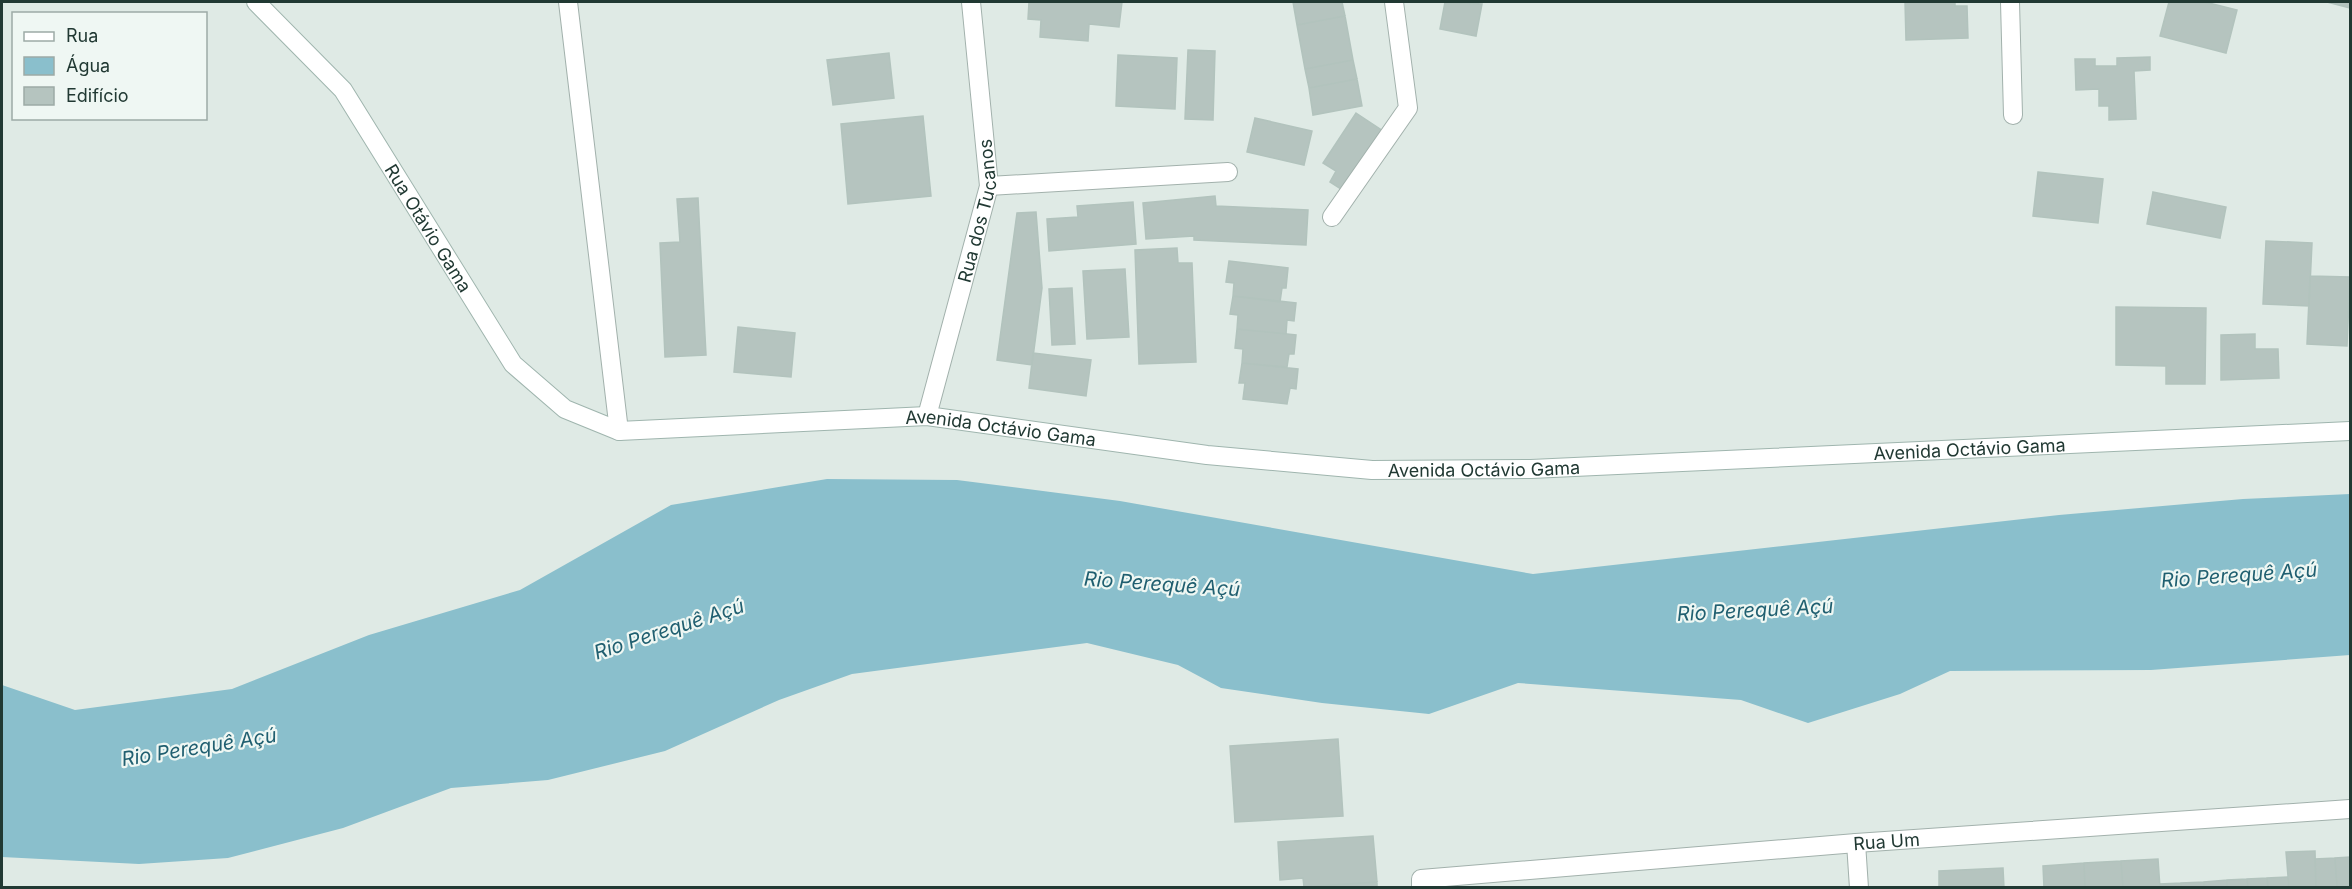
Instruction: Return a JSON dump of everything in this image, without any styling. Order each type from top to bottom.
[{"type":"street","name":"Rua Otávio Gama","points":[[256,2],[343,90],[513,363],[565,409],[619,431]]},
{"type":"street","points":[[568,2],[619,431]]},
{"type":"street","name":"Rua dos Tucanos","points":[[927,416],[989,186],[971,2]]},
{"type":"street","points":[[1332,217],[1408,108],[1394,2]]},
{"type":"street","points":[[2010,2],[2013,115]]},
{"type":"street","points":[[989,186],[1228,172]]},
{"type":"street","name":"Avenida Octávio Gama","points":[[619,431],[927,416],[1207,455],[1372,470],[1531,469],[2350,431]]},
{"type":"street","name":"Rua Um","points":[[1421,883],[1856,843],[2350,809]]},
{"type":"street","points":[[1856,843],[1859,888]]},
{"type":"water","name":"Rio Perequê Açú","points":[[827,479],[957,480],[1120,501],[1533,574],[2059,515],[2243,499],[2350,494],[2350,655],[2151,670],[1950,671],[1900,694],[1808,723],[1741,700],[1518,683],[1429,714],[1322,703],[1221,688],[1178,665],[1087,643],[852,674],[779,700],[665,751],[548,780],[451,788],[343,828],[228,858],[139,864],[2,857],[2,685],[75,710],[232,689],[369,635],[520,590],[671,505]]},
{"type":"building","points":[[1029,2],[1122,2],[1119,27],[1089,24],[1088,41],[1040,37],[1041,20],[1028,19]]},
{"type":"building","points":[[1293,2],[1342,2],[1345,16],[1297,25]]},
{"type":"building","points":[[1445,2],[1482,4],[1476,36],[1440,29]]},
{"type":"building","points":[[1905,2],[1955,2],[1955,6],[1967,6],[1968,38],[1906,40]]},
{"type":"building","points":[[2169,2],[2205,2],[2237,10],[2226,53],[2160,36]]},
{"type":"building","points":[[2327,2],[2350,2],[2350,8]]},
{"type":"building","points":[[1345,16],[1353,60],[1305,69],[1297,25]]},
{"type":"building","points":[[1188,50],[1215,51],[1213,120],[1185,119]]},
{"type":"building","points":[[889,53],[894,98],[833,105],[827,60]]},
{"type":"building","points":[[1118,55],[1177,58],[1175,109],[1116,106]]},
{"type":"building","points":[[2150,57],[2150,70],[2134,71],[2136,119],[2109,120],[2109,106],[2099,106],[2099,89],[2076,90],[2075,59],[2095,59],[2095,66],[2117,66],[2117,58]]},
{"type":"building","points":[[1353,60],[1357,79],[1309,88],[1305,69]]},
{"type":"building","points":[[1357,79],[1362,106],[1313,115],[1309,88]]},
{"type":"building","points":[[1356,113],[1383,131],[1344,191],[1330,182],[1336,171],[1323,163]]},
{"type":"building","points":[[923,116],[931,196],[848,204],[841,124]]},
{"type":"building","points":[[1255,118],[1312,131],[1304,165],[1247,152]]},
{"type":"building","points":[[2038,172],[2103,179],[2098,223],[2033,216]]},
{"type":"building","points":[[2153,192],[2226,207],[2220,238],[2147,224]]},
{"type":"building","points":[[1215,196],[1216,206],[1308,210],[1306,245],[1194,240],[1194,236],[1146,239],[1143,203]]},
{"type":"building","points":[[698,198],[706,355],[665,357],[660,243],[680,242],[677,199]]},
{"type":"building","points":[[1133,202],[1136,244],[1049,251],[1047,219],[1078,217],[1077,206]]},
{"type":"building","points":[[1036,212],[1042,288],[1032,365],[997,360],[1017,213]]},
{"type":"building","points":[[2266,241],[2312,243],[2309,306],[2263,304]]},
{"type":"building","points":[[1177,248],[1178,263],[1192,263],[1196,362],[1139,364],[1135,250]]},
{"type":"building","points":[[1229,261],[1288,268],[1286,288],[1282,288],[1280,302],[1233,296],[1234,283],[1226,282]]},
{"type":"building","points":[[1125,269],[1129,337],[1087,339],[1083,271]]},
{"type":"building","points":[[2310,276],[2350,277],[2347,346],[2307,344]]},
{"type":"building","points":[[1072,288],[1075,344],[1052,345],[1049,289]]},
{"type":"building","points":[[1233,296],[1296,303],[1294,321],[1287,320],[1286,334],[1237,329],[1238,315],[1230,314]]},
{"type":"building","points":[[2116,307],[2206,308],[2205,384],[2166,384],[2166,366],[2116,365]]},
{"type":"building","points":[[738,327],[795,333],[791,377],[734,372]]},
{"type":"building","points":[[1237,329],[1296,335],[1294,354],[1289,354],[1287,367],[1242,363],[1243,349],[1235,348]]},
{"type":"building","points":[[2255,334],[2255,349],[2278,349],[2279,378],[2221,380],[2221,335]]},
{"type":"building","points":[[1033,353],[1091,360],[1086,396],[1029,388]]},
{"type":"building","points":[[1242,363],[1298,369],[1296,389],[1290,388],[1287,404],[1243,399],[1245,383],[1239,383]]},
{"type":"building","points":[[1338,739],[1343,816],[1235,822],[1230,746]]},
{"type":"building","points":[[1373,836],[1377,882],[1304,887],[1303,878],[1280,880],[1278,842]]},
{"type":"building","points":[[2315,851],[2316,888],[2289,888],[2286,852]]},
{"type":"building","points":[[2350,857],[2350,888],[2337,888],[2335,858]]},
{"type":"building","points":[[2335,858],[2337,888],[2316,888],[2315,859]]},
{"type":"building","points":[[2158,859],[2160,888],[2123,888],[2121,861]]},
{"type":"building","points":[[2121,861],[2123,888],[2085,888],[2084,863]]},
{"type":"building","points":[[2084,863],[2085,888],[2044,888],[2043,866]]},
{"type":"building","points":[[2003,868],[2004,888],[1939,888],[1939,871]]},
{"type":"building","points":[[2288,877],[2289,888],[2268,888],[2267,878]]},
{"type":"building","points":[[2267,878],[2268,888],[2248,888],[2247,879]]},
{"type":"building","points":[[2247,879],[2248,888],[2227,888],[2227,880]]},
{"type":"building","points":[[2227,880],[2227,888],[2204,888],[2204,882]]},
{"type":"building","points":[[1377,882],[1377,888],[1300,888],[1304,887]]},
{"type":"building","points":[[2204,882],[2204,888],[2181,888],[2181,883]]},
{"type":"building","points":[[2181,883],[2181,888],[2160,888],[2160,884]]}]
